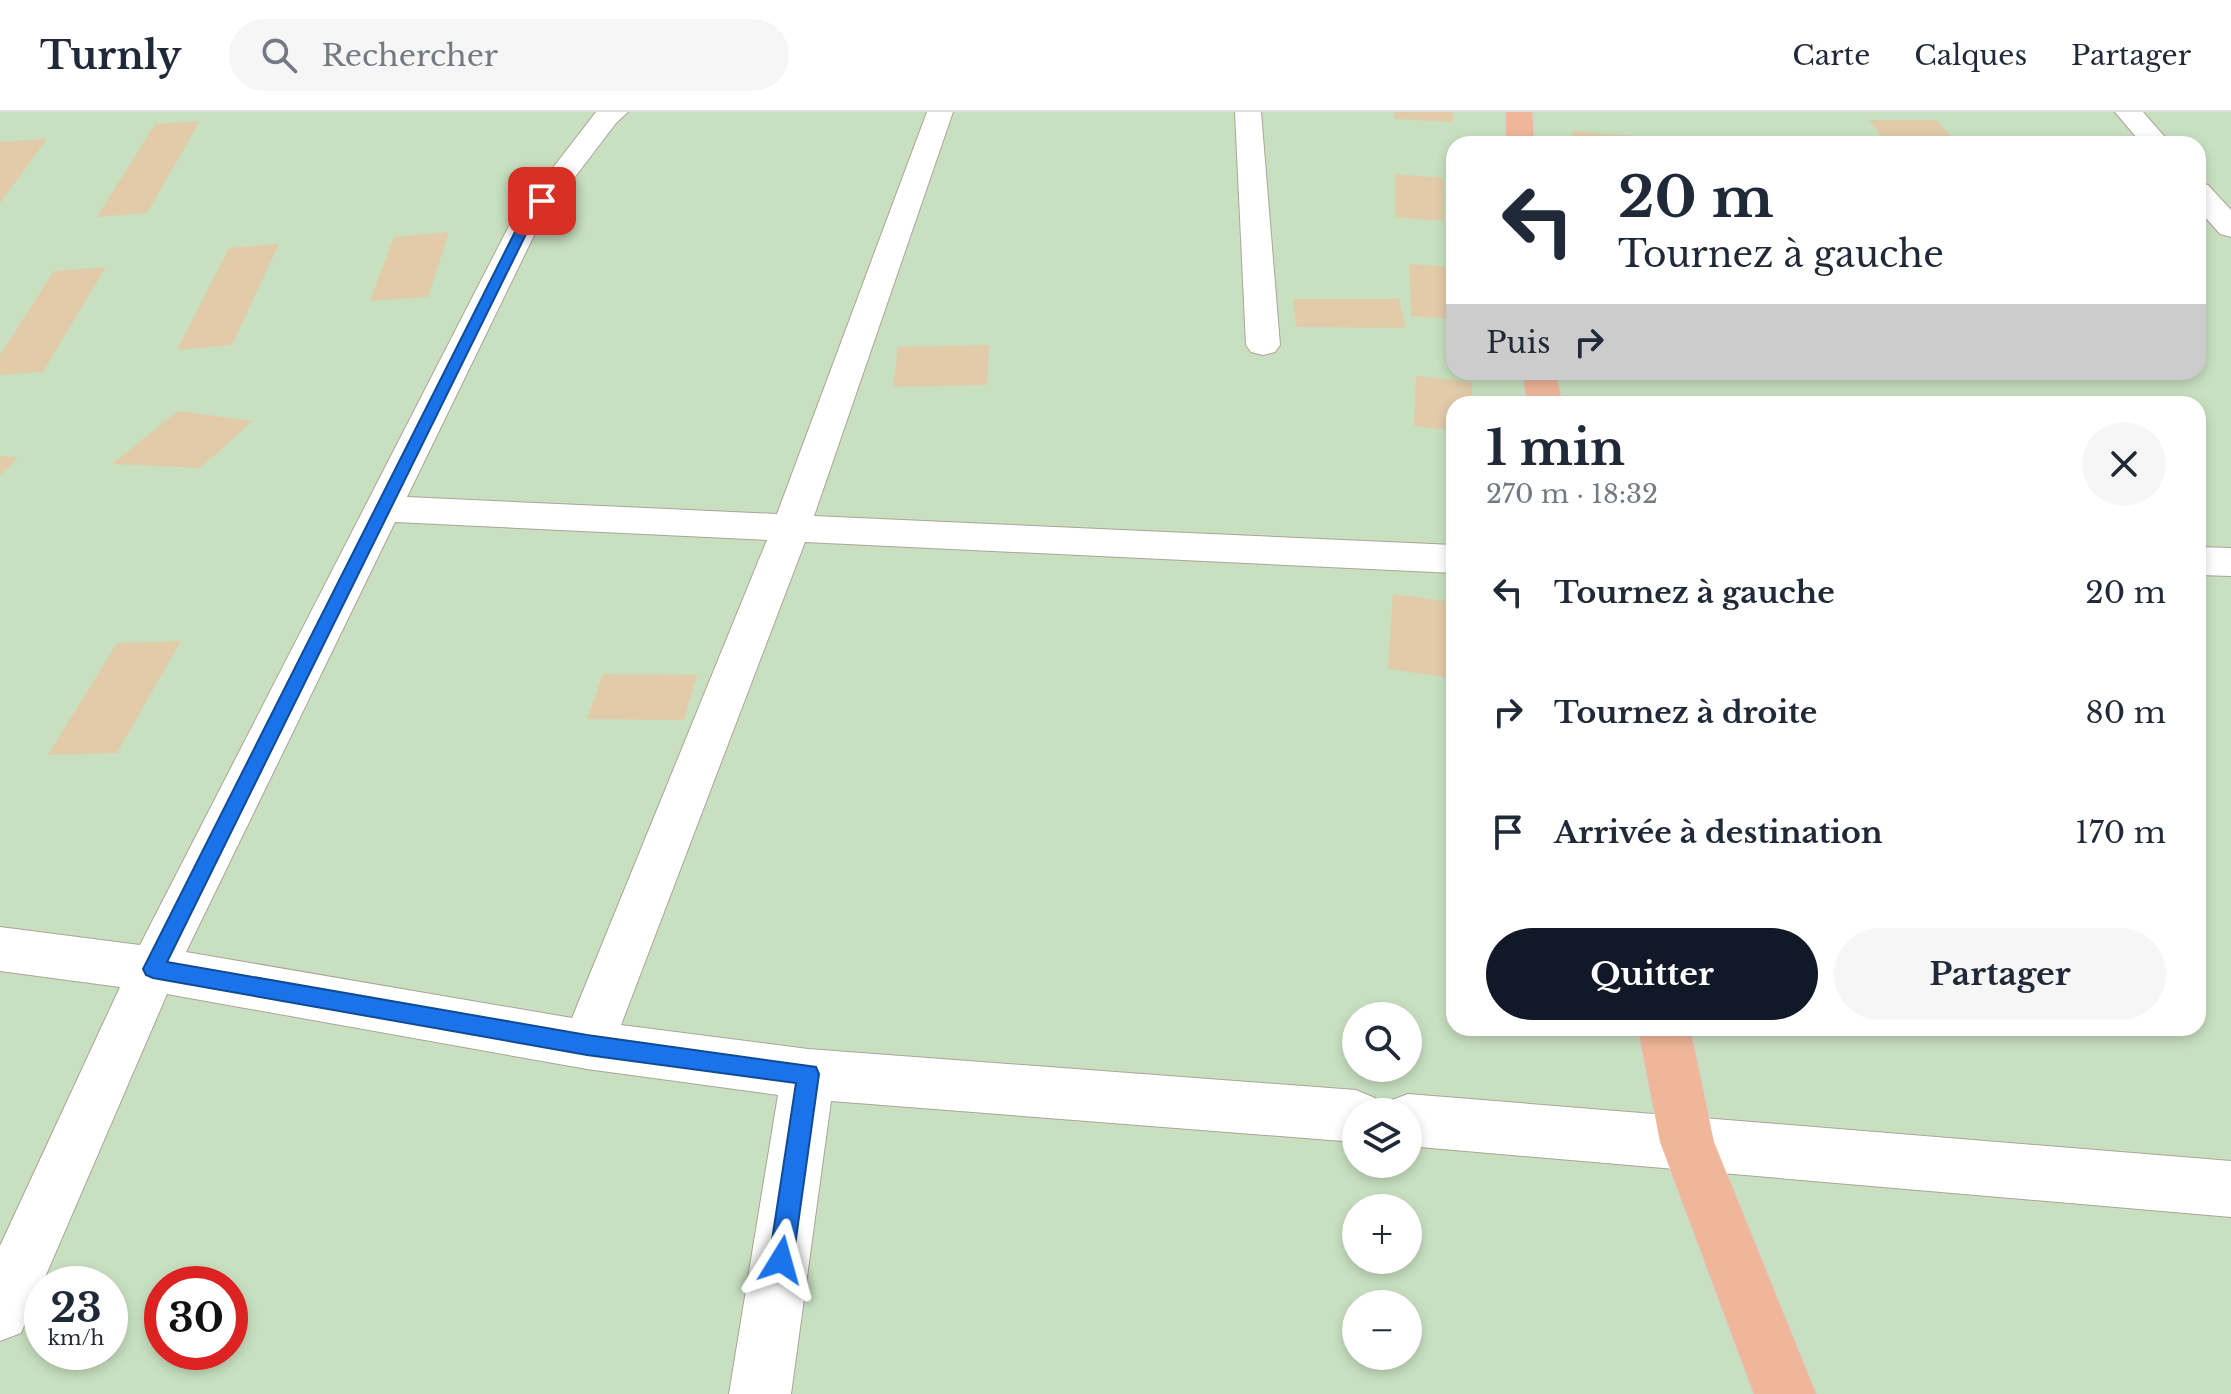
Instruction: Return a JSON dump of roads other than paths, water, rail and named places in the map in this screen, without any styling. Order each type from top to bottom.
[{"type":"highway","points":[[1519,112],[1520,136]]},
{"type":"highway","points":[[1666,1036],[1687,1142],[1785,1394]]},
{"type":"street","points":[[0,1312],[153,969],[526,222],[606,117],[615,112]]},
{"type":"street","points":[[587,1045],[791,528],[940,112]]},
{"type":"street","points":[[1248,112],[1263,345]]},
{"type":"street","points":[[2128,112],[2150,136]]},
{"type":"street","points":[[2206,200],[2231,228]]},
{"type":"street","points":[[382,509],[1446,559]]},
{"type":"street","points":[[2206,561],[2231,562]]},
{"type":"street","points":[[0,949],[153,969],[587,1045],[808,1074],[1342,1115]]},
{"type":"street","points":[[760,1394],[808,1074]]},
{"type":"street","points":[[1422,1121],[2231,1189]]}]
